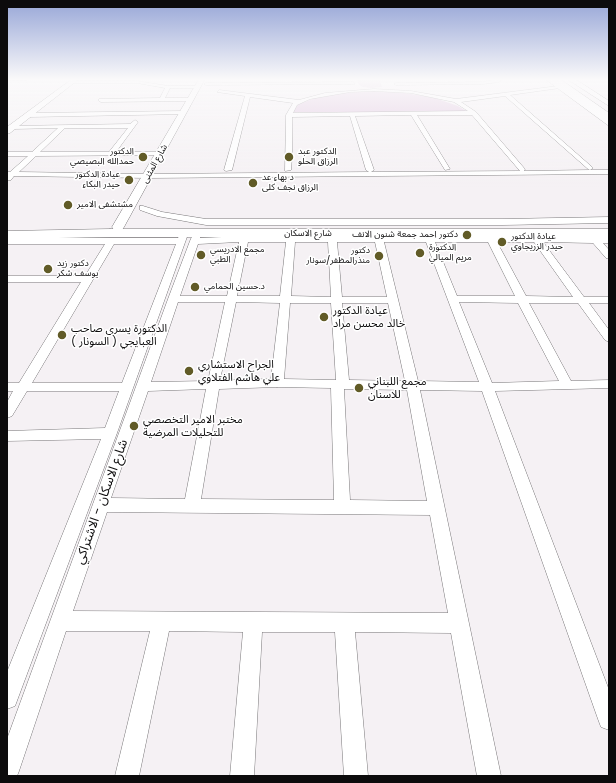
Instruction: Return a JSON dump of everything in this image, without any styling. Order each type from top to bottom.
[{"type":"main road","points":[[9,127],[22,116]]},
{"type":"main road","points":[[9,127],[27,116]]},
{"type":"main road","name":"شارع المثنى","points":[[153,189],[155,173],[161,154],[182,116]]},
{"type":"main road","name":"شارع المثنى","points":[[118,227],[155,173],[185,116]]},
{"type":"main road","points":[[599,116],[609,123]]},
{"type":"main road","name":"شارع الاسكان","points":[[7,229],[118,227],[140,214],[217,228],[291,234],[505,225],[586,234]]},
{"type":"main road","points":[[291,234],[312,222]]},
{"type":"main road","points":[[190,234],[217,228]]},
{"type":"main road","name":"شارع الاسكان","points":[[7,235],[190,234],[378,237],[586,234],[609,230]]},
{"type":"main road","points":[[359,240],[378,237]]},
{"type":"street","points":[[111,154],[140,116]]},
{"type":"street","points":[[228,170],[242,116]]},
{"type":"street","points":[[287,170],[289,157],[289,116]]},
{"type":"street","points":[[352,116],[370,170]]},
{"type":"street","points":[[414,116],[447,169]]},
{"type":"street","points":[[476,116],[522,169]]},
{"type":"street","points":[[530,116],[590,168]]},
{"type":"street","points":[[10,174],[64,126]]},
{"type":"street","points":[[9,127],[132,126]]},
{"type":"street","points":[[7,154],[161,154]]},
{"type":"street","points":[[155,173],[228,170],[447,169],[474,171],[609,168]]},
{"type":"street","points":[[10,174],[474,171],[609,172]]},
{"type":"street","points":[[140,214],[155,213],[190,234],[244,239],[291,234],[332,240],[359,240]]},
{"type":"street","points":[[7,241],[111,241],[312,222],[505,225],[609,230]]},
{"type":"street","name":"شارع الاسكان - الاشتراكي","points":[[7,698],[100,457],[110,433],[135,387],[173,299],[190,234]]},
{"type":"street","name":"شارع الاسكان - الاشتراكي","points":[[7,771],[118,456],[135,387],[190,234]]},
{"type":"street","points":[[277,383],[291,234]]},
{"type":"street","points":[[489,776],[413,386],[378,237],[430,241],[537,240],[586,234],[609,256]]},
{"type":"street","points":[[192,506],[213,385],[244,239]]},
{"type":"street","points":[[332,240],[340,385],[342,507]]},
{"type":"street","points":[[491,240],[567,386]]},
{"type":"street","points":[[537,240],[609,338]]},
{"type":"street","points":[[7,413],[111,241]]},
{"type":"street","points":[[430,241],[454,299],[603,690],[609,720]]},
{"type":"street","points":[[7,278],[87,279]]},
{"type":"street","points":[[173,299],[393,300]]},
{"type":"street","points":[[454,299],[609,300]]},
{"type":"street","points":[[7,387],[135,387],[277,383],[487,387],[609,384]]},
{"type":"street","points":[[7,436],[110,433]]},
{"type":"street","points":[[100,457],[103,463],[108,464],[113,462],[118,456]]},
{"type":"street","points":[[101,505],[437,508]]},
{"type":"street","points":[[60,621],[460,623]]},
{"type":"street","points":[[127,776],[162,621]]},
{"type":"street","points":[[242,776],[254,622]]},
{"type":"street","points":[[344,622],[356,776]]},
{"type":"place","name":"الدكتور حمدالله البصيصي","points":[[143,157]]},
{"type":"place","name":"الدكتور عبد الرزاق الحلو","points":[[289,157]]},
{"type":"place","name":"عيادة الدكتور حيدر البكاء","points":[[129,180]]},
{"type":"place","name":"د بهاء عد الرزاق نجف كلى","points":[[253,183]]},
{"type":"place","name":"مشتشفى الامير","points":[[68,205]]},
{"type":"place","name":"دكتور احمد جمعة شنون الانف","points":[[467,235]]},
{"type":"place","name":"عيادة الدكتور حيدر الزريجاوي","points":[[502,242]]},
{"type":"place","name":"الدكتورة مريم الميالي","points":[[420,253]]},
{"type":"place","name":"مجمع الادريسي الطبي","points":[[201,255]]},
{"type":"place","name":"دكتور منذرالمظفر/سونار","points":[[379,256]]},
{"type":"place","name":"دكتور زيد يوسف شكر","points":[[48,269]]},
{"type":"place","name":"د.حسين الحمامي","points":[[195,287]]},
{"type":"place","name":"عيادة الدكتور خالد محسن مراد","points":[[324,317]]},
{"type":"place","name":"الدكتورة يسرى صاحب العبايجي ( السونار )","points":[[62,335]]},
{"type":"place","name":"الجراح الاستشاري علي هاشم الفتلاوي","points":[[189,371]]},
{"type":"place","name":"مجمع اللبناني للاسنان","points":[[359,388]]},
{"type":"place","name":"مختبر الامير التخصصي للتحليلات المرضية","points":[[134,426]]}]
